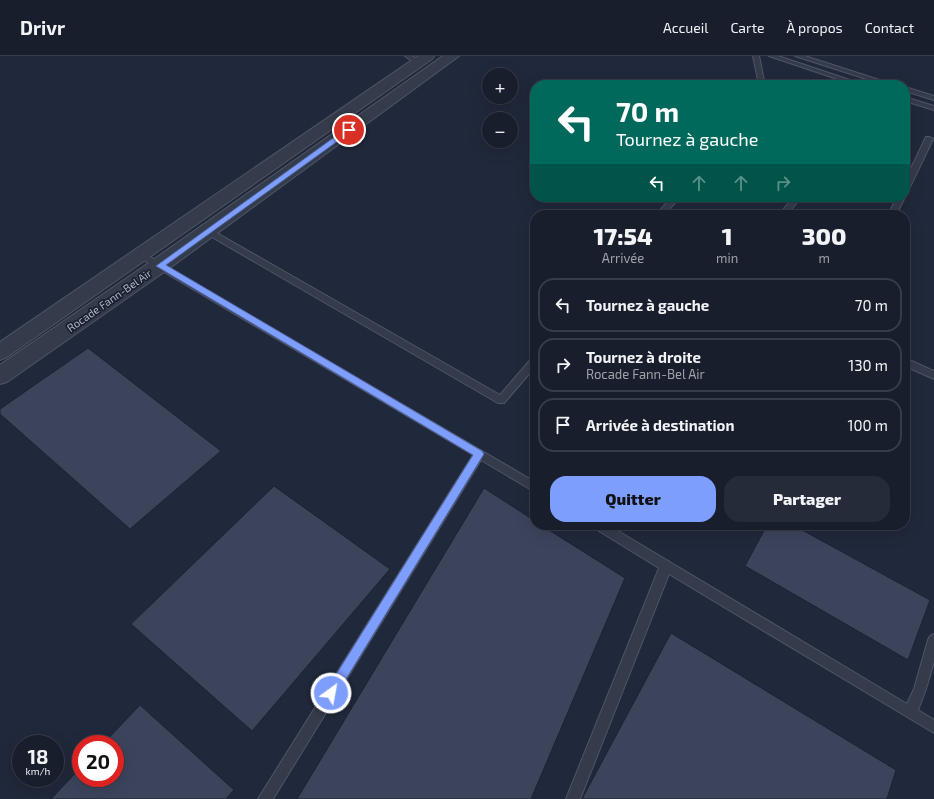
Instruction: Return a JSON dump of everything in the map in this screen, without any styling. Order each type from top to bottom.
[{"type":"street","name":"Rocade Fann-Bel Air","points":[[0,376],[160,266],[452,56]]},
{"type":"street","name":"Rocade Fann-Bel Air","points":[[0,352],[417,58]]},
{"type":"lane","points":[[756,56],[761,80]]},
{"type":"lane","points":[[772,56],[846,80]]},
{"type":"lane","points":[[798,56],[876,80]]},
{"type":"lane","points":[[910,91],[934,98]]},
{"type":"lane","points":[[910,100],[934,108]]},
{"type":"lane","points":[[910,179],[929,139]]},
{"type":"lane","points":[[664,210],[672,202]]},
{"type":"lane","points":[[787,210],[793,202]]},
{"type":"lane","points":[[208,231],[501,400],[530,367]]},
{"type":"lane","points":[[140,254],[530,484]]},
{"type":"lane","points":[[910,364],[934,375]]},
{"type":"lane","points":[[265,799],[479,454]]},
{"type":"lane","points":[[606,530],[934,727]]},
{"type":"lane","points":[[573,799],[666,566]]},
{"type":"lane","points":[[910,713],[920,689],[934,640]]},
{"type":"building","points":[[88,348],[221,451],[130,529],[0,414],[0,409]]},
{"type":"building","points":[[274,486],[390,569],[252,731],[131,624]]},
{"type":"building","points":[[484,488],[530,518],[530,530],[549,530],[625,578],[531,799],[297,799]]},
{"type":"building","points":[[764,530],[802,530],[930,600],[908,660],[745,566]]},
{"type":"building","points":[[671,633],[896,770],[887,799],[582,799]]},
{"type":"building","points":[[140,705],[234,790],[226,799],[51,799],[64,787],[72,777],[72,787],[124,787],[124,735],[112,735]]},
{"type":"route","points":[[331,693],[479,454],[160,266],[349,130]]}]
